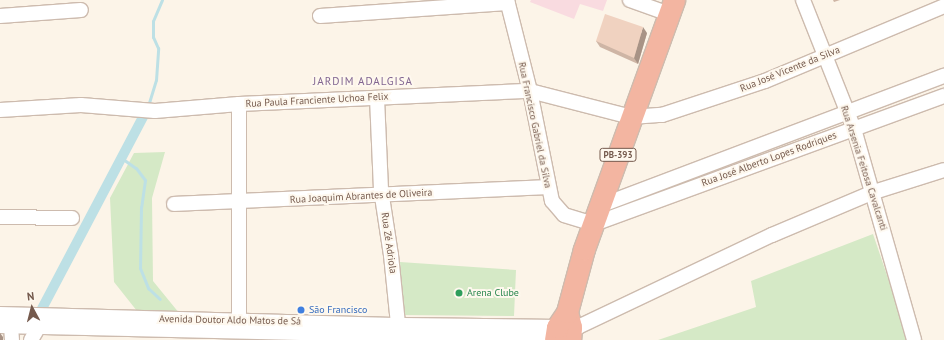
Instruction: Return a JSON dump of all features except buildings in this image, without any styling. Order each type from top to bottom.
[{"type":"highway","name":"PB-393","points":[[562,331],[584,249],[602,205],[631,117],[671,7]]},
{"type":"street","name":"Rua Arsenia Feitosa Cavalcanti","points":[[803,0],[854,129],[874,192],[914,340]]},
{"type":"street","points":[[320,16],[507,2]]},
{"type":"street","name":"Rua Francisco Gabriel da Silva","points":[[507,2],[530,91],[548,187],[557,210],[564,215],[594,224]]},
{"type":"street","points":[[639,2],[671,7]]},
{"type":"street","name":"Rua José Vicente da Silva","points":[[631,117],[662,115],[765,81],[944,6]]},
{"type":"street","points":[[0,16],[81,10]]},
{"type":"street","name":"Rua José Alberto Lopes Rodriques","points":[[602,205],[847,111],[944,76]]},
{"type":"street","name":"Rua Paula Franciente Uchoa Felix","points":[[0,110],[81,105],[155,111],[239,104],[530,91],[631,117]]},
{"type":"street","name":"Rua José Alberto Lopes Rodriques","points":[[594,224],[734,171],[944,96]]},
{"type":"street","name":"Rua Zé Adriola","points":[[377,98],[381,195],[399,334]]},
{"type":"street","points":[[239,104],[239,331]]},
{"type":"street","name":"Avenida Doutor Aldo Matos de Sá","points":[[0,314],[13,323],[37,327],[399,334],[562,331],[586,324],[772,235],[874,192],[944,170]]},
{"type":"street","name":"Rua Joaquim Abrantes de Oliveira","points":[[174,204],[548,187]]},
{"type":"street","points":[[0,217],[72,218]]},
{"type":"street","points":[[12,340],[13,323]]},
{"type":"shaded area","points":[[531,0],[607,0],[603,11],[580,4],[574,19],[530,2]]},
{"type":"green space","points":[[165,152],[152,198],[153,281],[184,319],[137,311],[114,282],[110,198],[134,153]]},
{"type":"green space","points":[[873,234],[909,340],[658,340],[756,307],[751,281]]},
{"type":"green space","name":"Arena Clube","points":[[400,262],[516,270],[514,316],[403,315]]},
{"type":"waterway","points":[[148,106],[156,80],[158,48],[153,37],[153,21],[162,0]]},
{"type":"waterway","points":[[36,320],[144,115]]},
{"type":"waterway","points":[[120,157],[136,168],[145,180],[141,207],[140,268],[148,288],[160,299]]},
{"type":"place","name":"Arena Clube","points":[[459,293]]},
{"type":"place","name":"São Francisco","points":[[301,310]]},
{"type":"district","name":"JARDIM ADALGISA","points":[[363,81]]}]
